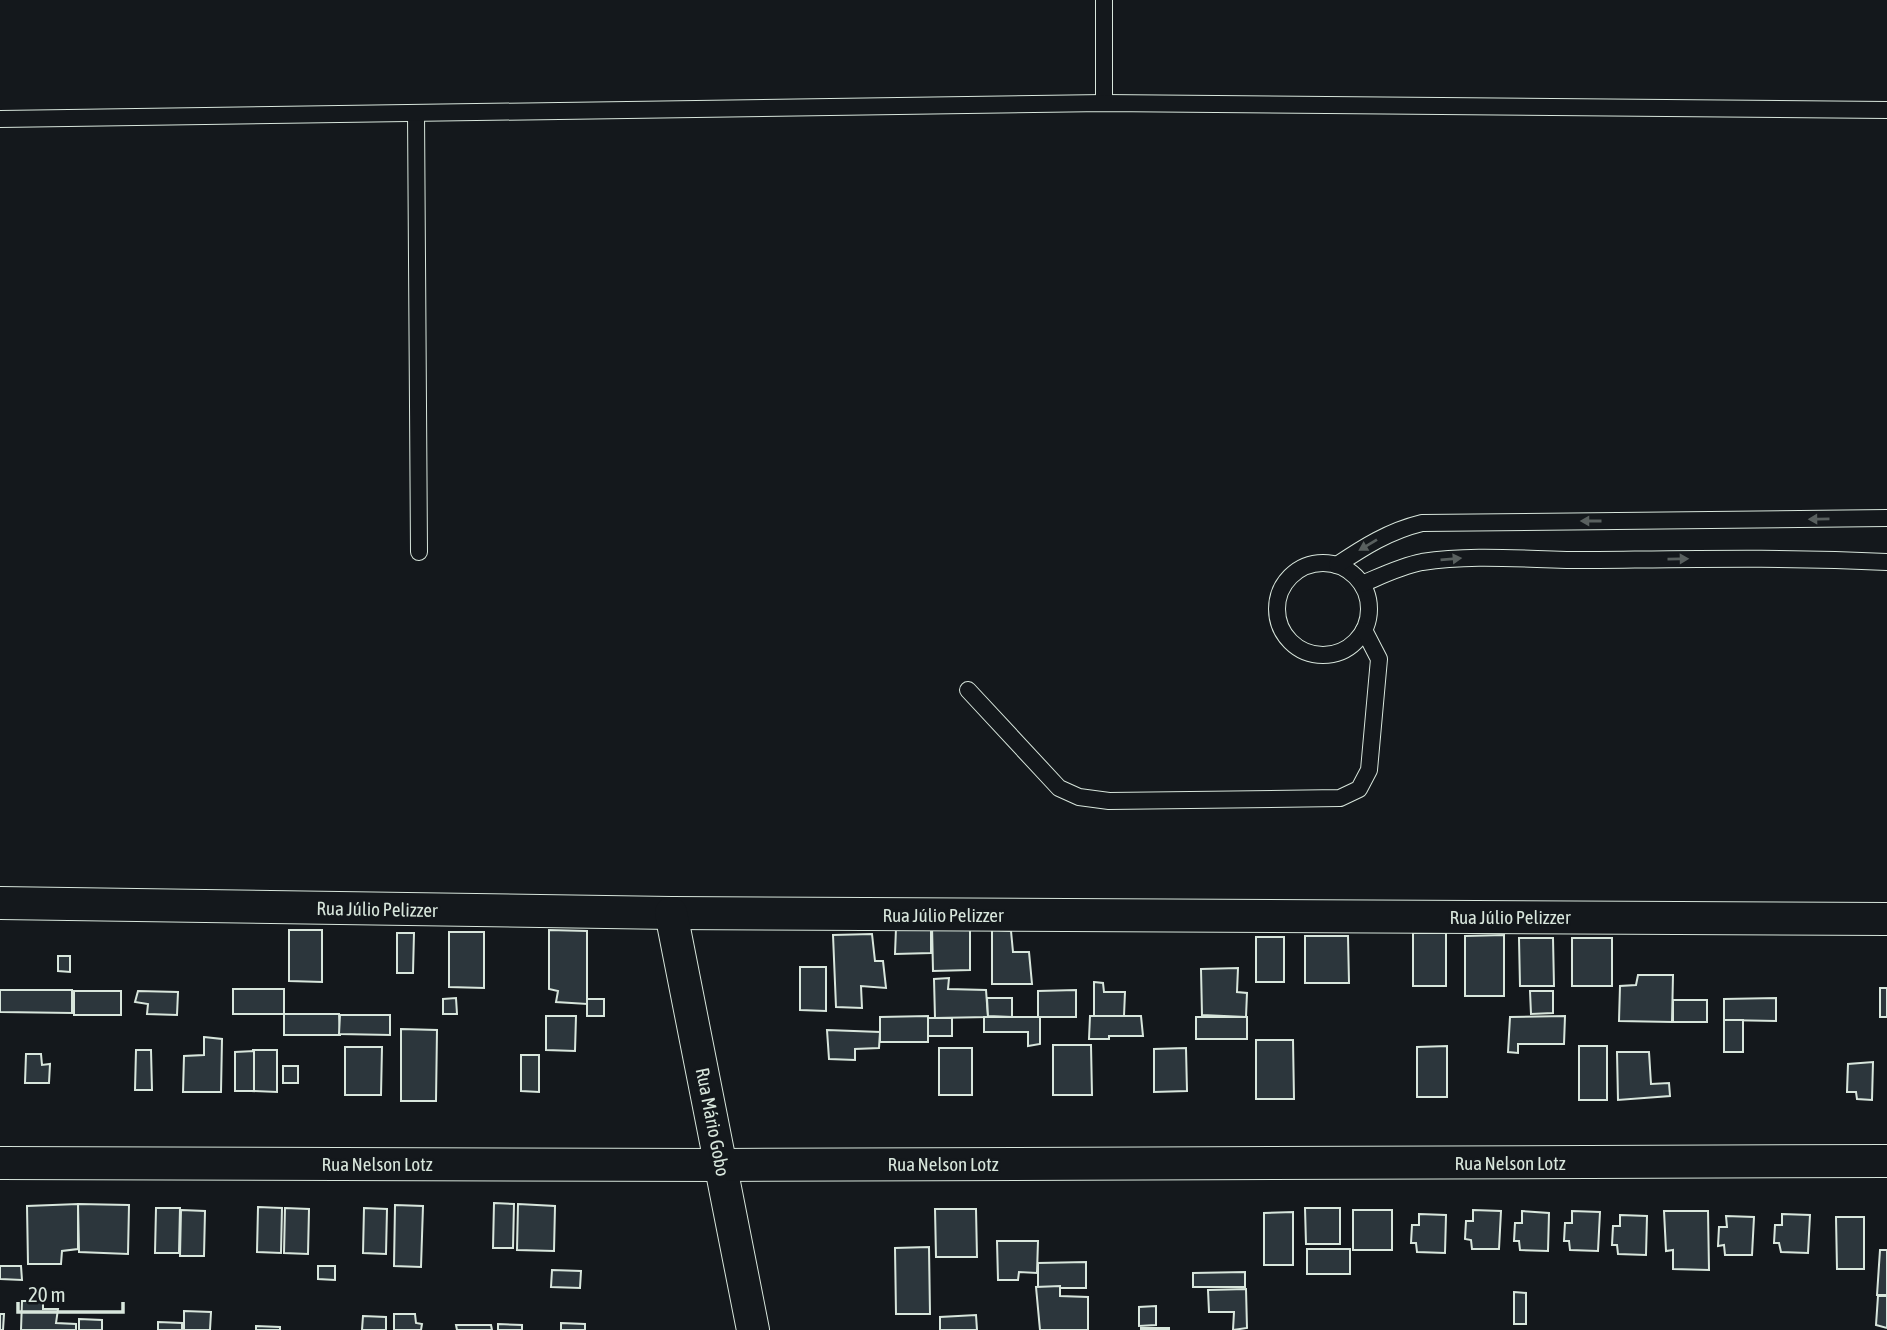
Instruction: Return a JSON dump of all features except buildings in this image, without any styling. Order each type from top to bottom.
[{"type":"street","name":"Rua Júlio Pelizzer","points":[[0,903],[671,914],[1887,919]]},
{"type":"street","name":"Rua Mário Gobo","points":[[671,914],[753,1330]]},
{"type":"street","name":"Rua Nelson Lotz","points":[[0,1163],[721,1165],[1887,1161]]},
{"type":"lane","points":[[1104,0],[1104,103]]},
{"type":"lane","points":[[0,119],[1104,103],[1887,110]]},
{"type":"lane","points":[[416,113],[419,552]]},
{"type":"lane","points":[[1337,565],[1398,529],[1422,523],[1887,518]]},
{"type":"lane","points":[[1362,583],[1400,568],[1458,558],[1548,561],[1814,558],[1887,562]]},
{"type":"lane","points":[[1321,562],[1337,565],[1351,572],[1362,583],[1368,598],[1368,615],[1364,630],[1354,643],[1340,651],[1324,655],[1294,645],[1283,633],[1278,619],[1277,603],[1282,588],[1292,575],[1305,566],[1321,562]]},
{"type":"lane","points":[[968,690],[1059,788],[1079,797],[1109,801],[1340,798],[1359,789],[1369,770],[1379,659],[1364,630]]}]
